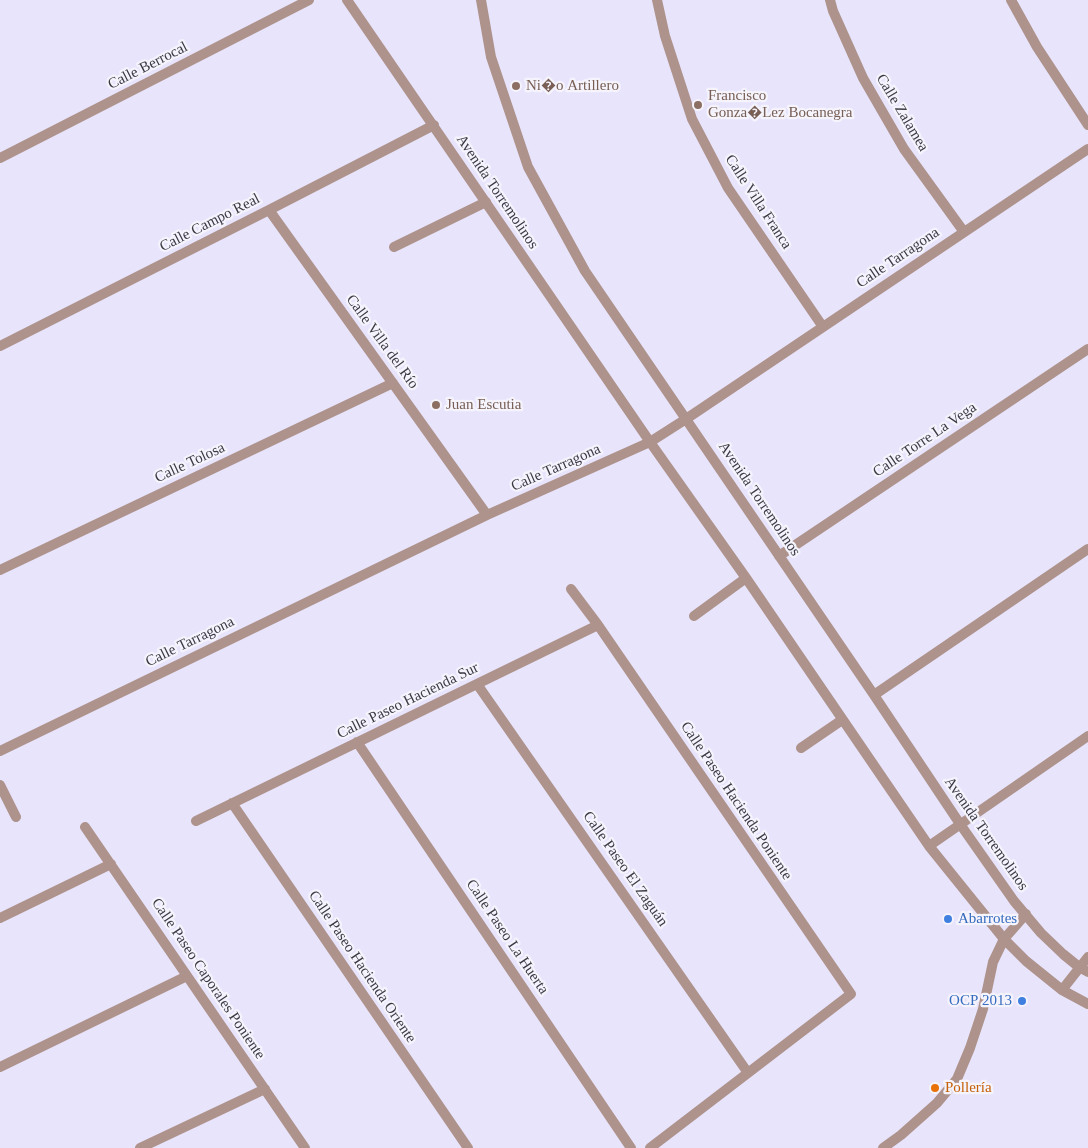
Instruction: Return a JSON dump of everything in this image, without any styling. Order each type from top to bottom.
[{"type":"street","name":"Calle Berrocal","points":[[0,158],[309,0]]},
{"type":"street","name":"Avenida Torremolinos","points":[[348,0],[929,846],[1004,939],[1026,961],[1062,990],[1088,1004]]},
{"type":"street","name":"Avenida Torremolinos","points":[[481,0],[491,57],[528,167],[585,272],[1014,901],[1041,933],[1063,954],[1084,970]]},
{"type":"street","name":"Calle Villa Franca","points":[[657,0],[665,36],[692,119],[728,188],[823,327]]},
{"type":"street","name":"Calle Zalamea","points":[[830,0],[833,11],[863,78],[904,148],[964,232]]},
{"type":"street","points":[[1011,0],[1037,47],[1088,124]]},
{"type":"street","name":"Calle Campo Real","points":[[0,346],[434,125]]},
{"type":"street","name":"Calle Tarragona","points":[[0,751],[487,515],[650,442],[1088,149]]},
{"type":"street","points":[[394,247],[486,202]]},
{"type":"street","name":"Calle Villa del Río","points":[[269,210],[487,515]]},
{"type":"street","name":"Calle Torre La Vega","points":[[779,556],[1088,349]]},
{"type":"street","name":"Calle Tolosa","points":[[0,570],[393,383]]},
{"type":"street","points":[[874,695],[1088,549]]},
{"type":"street","points":[[694,616],[746,578]]},
{"type":"street","name":"Calle Paseo Hacienda Poniente","points":[[571,589],[598,625],[851,994],[748,1072]]},
{"type":"street","name":"Calle Paseo Hacienda Sur","points":[[196,821],[598,625]]},
{"type":"street","name":"Calle Paseo El Zaguán","points":[[477,684],[748,1072]]},
{"type":"street","points":[[801,748],[842,720]]},
{"type":"street","points":[[929,846],[1088,736]]},
{"type":"street","name":"Calle Paseo La Huerta","points":[[357,742],[632,1148]]},
{"type":"street","points":[[0,785],[16,817]]},
{"type":"street","name":"Calle Paseo Hacienda Oriente","points":[[232,804],[468,1148]]},
{"type":"street","name":"Calle Paseo Caporales Poniente","points":[[86,827],[306,1148]]},
{"type":"street","points":[[0,918],[111,864]]},
{"type":"street","points":[[883,1148],[901,1135],[937,1103],[957,1078],[970,1048],[983,1009],[993,962],[1004,939],[1026,914]]},
{"type":"street","points":[[1062,990],[1084,970],[1088,957]]},
{"type":"street","points":[[0,1067],[188,976]]},
{"type":"street","points":[[650,1148],[748,1072]]},
{"type":"street","points":[[140,1148],[265,1089]]},
{"type":"place","name":"Ni�o Artillero","points":[[516,86]]},
{"type":"place","name":"Francisco Gonza�Lez Bocanegra","points":[[698,105]]},
{"type":"place","name":"Juan Escutia","points":[[436,405]]},
{"type":"place","name":"Abarrotes","points":[[948,919]]},
{"type":"place","name":"OCP 2013","points":[[1022,1001]]},
{"type":"place","name":"Pollería","points":[[935,1088]]}]
